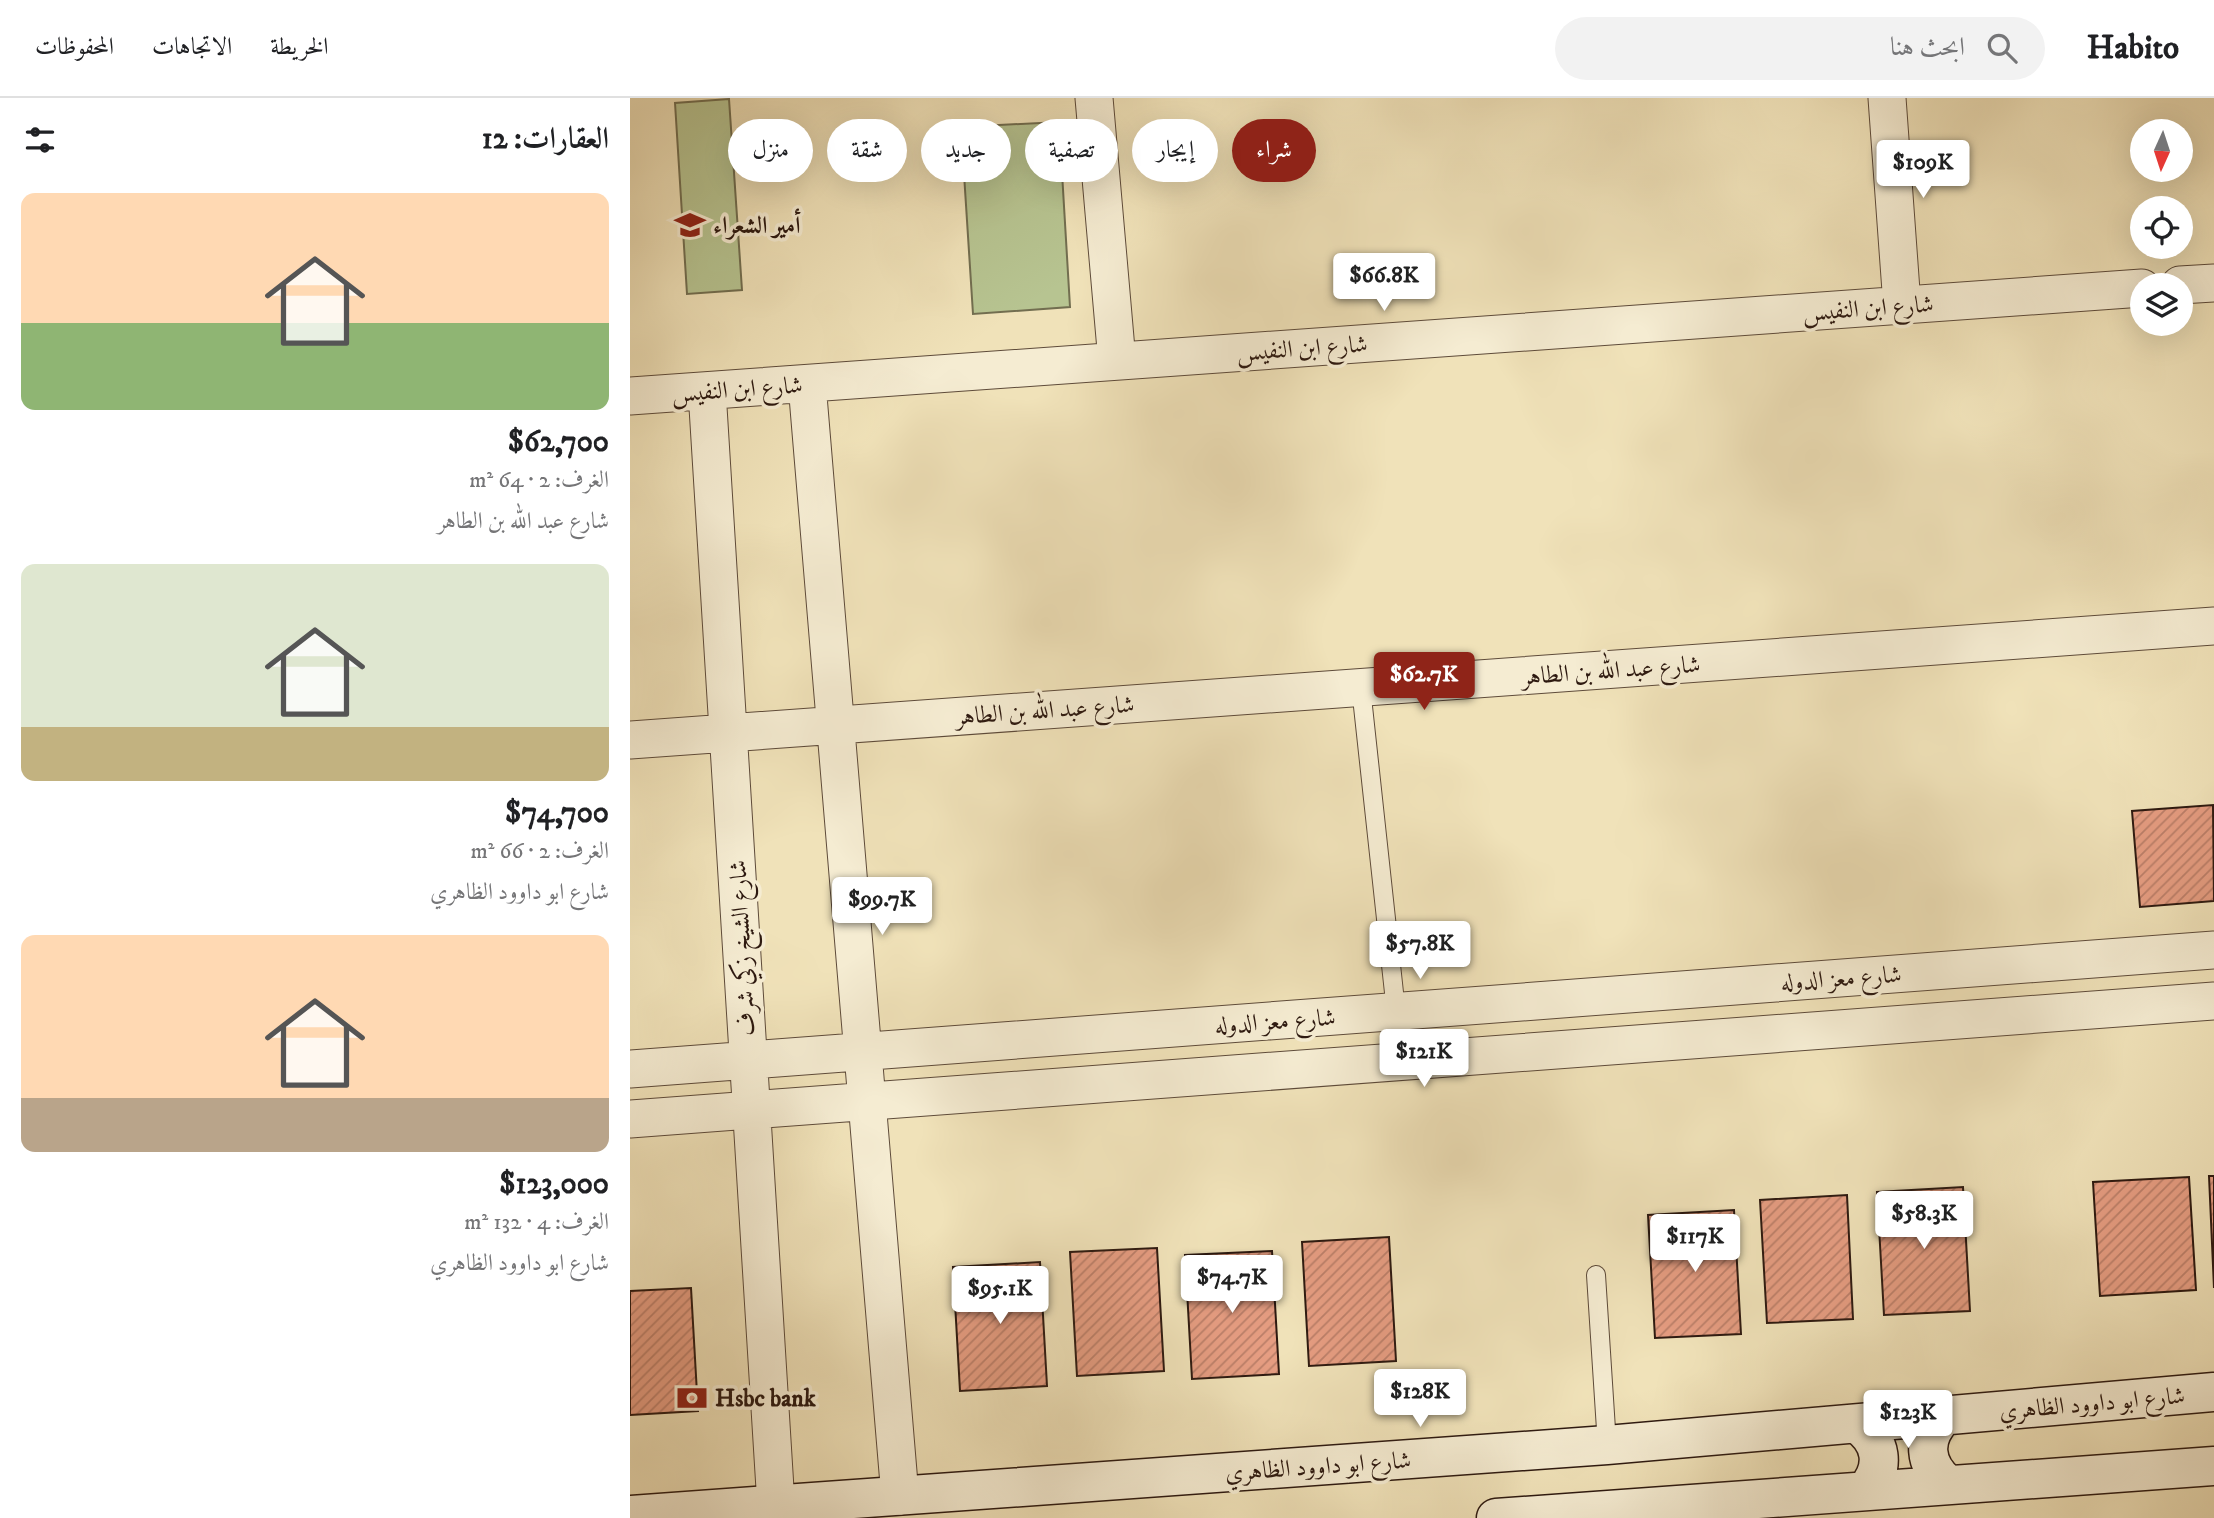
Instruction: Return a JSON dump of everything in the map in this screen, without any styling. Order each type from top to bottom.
[{"type":"street","points":[[1094,98],[1117,361]]},
{"type":"street","points":[[1887,98],[1902,305]]},
{"type":"street","points":[[2193,284],[2214,283]]},
{"type":"street","name":"شارع ابن النفيس","points":[[630,396],[2130,289]]},
{"type":"street","points":[[807,384],[900,1496]]},
{"type":"street","name":"شارع الشيخ زكي شرف","points":[[708,391],[776,1504]]},
{"type":"street","name":"شارع عبد الله بن الطاهر","points":[[630,740],[2214,626]]},
{"type":"street","name":"شارع معز الدوله","points":[[630,1069],[2214,950]]},
{"type":"street","name":"شارع معز الدوله","points":[[630,1119],[2214,1001]]},
{"type":"street","name":"شارع ابو داوود الظاهري","points":[[630,1515],[1607,1445],[1942,1418],[2214,1392]]},
{"type":"street","points":[[1942,1418],[1930,1436],[1928,1457],[1938,1476],[1946,1483]]},
{"type":"street","points":[[1857,1424],[1874,1439],[1880,1460],[1878,1471],[1866,1490]]},
{"type":"street","points":[[1496,1518],[1946,1483],[2214,1466]]},
{"type":"lane","points":[[1361,688],[1396,1012]]},
{"type":"lane","points":[[1596,1275],[1607,1445]]},
{"type":"green space","points":[[729,99],[728,182],[735,182],[742,290],[687,294],[675,103]]},
{"type":"green space","points":[[1011,124],[1025,124],[1025,182],[1063,182],[1070,307],[973,314],[965,182],[1011,182]]},
{"type":"building","points":[[2213,805],[2214,901],[2140,907],[2132,811]]},
{"type":"building","points":[[2209,1176],[2214,1176],[2214,1288]]},
{"type":"building","points":[[2189,1177],[2196,1290],[2100,1296],[2093,1182]]},
{"type":"building","points":[[1963,1187],[1970,1311],[1884,1315],[1877,1192]]},
{"type":"building","points":[[1847,1195],[1853,1319],[1767,1323],[1760,1200]]},
{"type":"building","points":[[1734,1210],[1741,1334],[1655,1338],[1648,1215]]},
{"type":"building","points":[[1389,1237],[1396,1361],[1309,1366],[1302,1242]]},
{"type":"building","points":[[1157,1248],[1164,1371],[1077,1376],[1070,1252]]},
{"type":"building","points":[[1272,1251],[1279,1374],[1192,1379],[1185,1255]]},
{"type":"building","points":[[1040,1262],[1047,1386],[960,1391],[953,1267]]},
{"type":"building","points":[[691,1288],[698,1411],[630,1415],[630,1291]]},
{"type":"place","name":"أمير الشعراء","points":[[690,225]]},
{"type":"place","name":"Hsbc bank","points":[[692,1398]]}]
